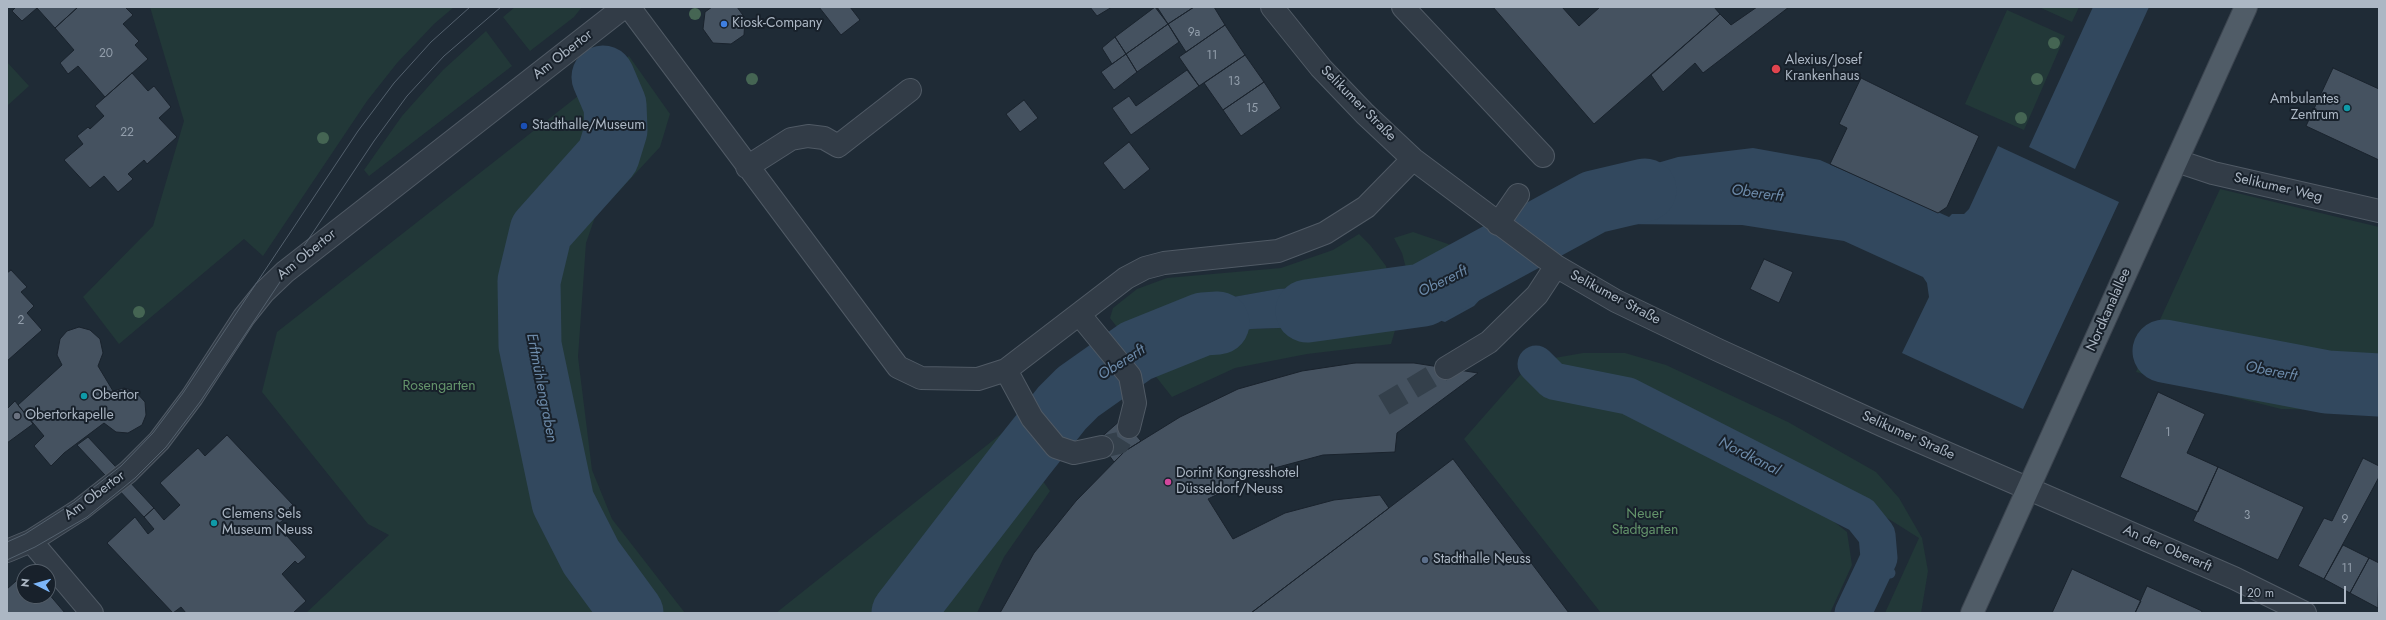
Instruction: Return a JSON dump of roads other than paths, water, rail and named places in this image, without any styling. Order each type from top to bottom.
[{"type":"main road","name":"Nordkanalallee","points":[[1972,613],[2246,7]]},
{"type":"street","name":"Am Obertor","points":[[7,551],[31,541],[81,509],[128,472],[159,441],[192,397],[244,317],[264,292],[285,272],[624,7]]},
{"type":"street","points":[[629,7],[747,167],[898,367],[921,378],[978,379],[1006,370],[1126,278],[1145,268],[1164,264],[1278,251],[1325,233],[1366,207],[1413,159]]},
{"type":"street","points":[[1403,7],[1543,156]]},
{"type":"street","name":"Selikumer Straße","points":[[1273,8],[1321,68],[1365,114],[1413,159],[1550,262],[1616,301],[1884,426],[2028,488]]},
{"type":"street","points":[[747,167],[792,139],[808,136],[824,138],[838,146],[910,90]]},
{"type":"street","name":"Selikumer Weg","points":[[2177,162],[2213,173],[2379,211]]},
{"type":"street","points":[[1503,228],[1518,196]]},
{"type":"street","points":[[1446,368],[1489,342],[1537,295],[1550,262]]},
{"type":"street","points":[[1079,314],[1130,376],[1135,403],[1129,427]]},
{"type":"street","points":[[1006,370],[1032,418],[1056,446],[1074,452],[1102,447]]},
{"type":"street","name":"An der Obererft","points":[[2028,488],[2234,578],[2305,613]]},
{"type":"street","points":[[31,541],[92,613]]},
{"type":"water","points":[[2093,7],[2149,7],[2075,169],[2029,147]]},
{"type":"water","points":[[1998,146],[2119,202],[2023,409],[1902,353],[1929,297],[1927,283],[1923,277],[1844,241],[1742,225],[1613,224],[1590,235],[1549,209],[1592,182],[1678,157],[1753,148],[1820,160],[1949,217],[1952,214],[1964,214],[1969,209]]},
{"type":"water","points":[[1451,245],[1485,267],[1488,272],[1489,282],[1485,294],[1474,306],[1445,322],[1416,313],[1410,283]]},
{"type":"water","points":[[1389,281],[1396,317],[1336,326],[1251,329],[1180,347],[1146,364],[1123,335],[1154,314],[1194,304],[1278,289]]},
{"type":"water","points":[[2175,324],[2267,346],[2340,358],[2379,360],[2379,404],[2310,401],[2261,396],[2159,365]]},
{"type":"water","points":[[1092,363],[1109,384],[1072,421],[1052,396]]},
{"type":"water","points":[[1012,440],[1035,471],[965,573],[932,613],[876,613],[952,514]]},
{"type":"waterway","name":"Erftmühlengraben","points":[[603,77],[615,105],[616,130],[608,156],[541,231],[529,281],[530,345],[563,502],[591,557],[632,613]]},
{"type":"waterway","name":"Obererft","points":[[1307,311],[1423,295],[1594,202],[1645,190]]},
{"type":"waterway","name":"Obererft","points":[[903,613],[1062,408],[1078,392],[1136,351],[1203,324],[1218,323]]},
{"type":"waterway","name":"Obererft","points":[[2164,351],[2327,382],[2379,385]]},
{"type":"waterway","name":"Nordkanal","points":[[1536,364],[1553,381],[1628,396],[1861,515],[1877,535],[1879,558],[1853,613]]},
{"type":"waterway","points":[[1879,558],[1890,573]]},
{"type":"tunnel","points":[[1384,405],[1446,368]]},
{"type":"tunnel","points":[[1102,447],[1119,443],[1129,427]]},
{"type":"tram line","points":[[7,542],[25,534],[75,502],[121,466],[153,433],[183,393],[358,131],[394,83],[431,42],[470,7]]},
{"type":"tram line","points":[[7,560],[35,547],[87,517],[135,478],[166,447],[200,402],[374,141],[407,96],[444,56],[501,7]]},
{"type":"place","name":"Kiosk-Company","points":[[724,24]]},
{"type":"place","name":"Alexius/Josef Krankenhaus","points":[[1776,69]]},
{"type":"place","name":"Ambulantes Zentrum","points":[[2347,108]]},
{"type":"place","name":"Stadthalle/Museum","points":[[524,126]]},
{"type":"place","name":"Obertor","points":[[84,396]]},
{"type":"place","name":"Obertorkapelle","points":[[17,416]]},
{"type":"place","name":"Dorint Kongresshotel Düsseldorf/Neuss","points":[[1168,482]]},
{"type":"place","name":"Clemens Sels Museum Neuss","points":[[214,523]]},
{"type":"place","name":"Stadthalle Neuss","points":[[1425,560]]},
{"type":"park label","name":"Rosengarten","points":[[439,387]]},
{"type":"park label","name":"Neuer Stadtgarten","points":[[1645,524]]}]
